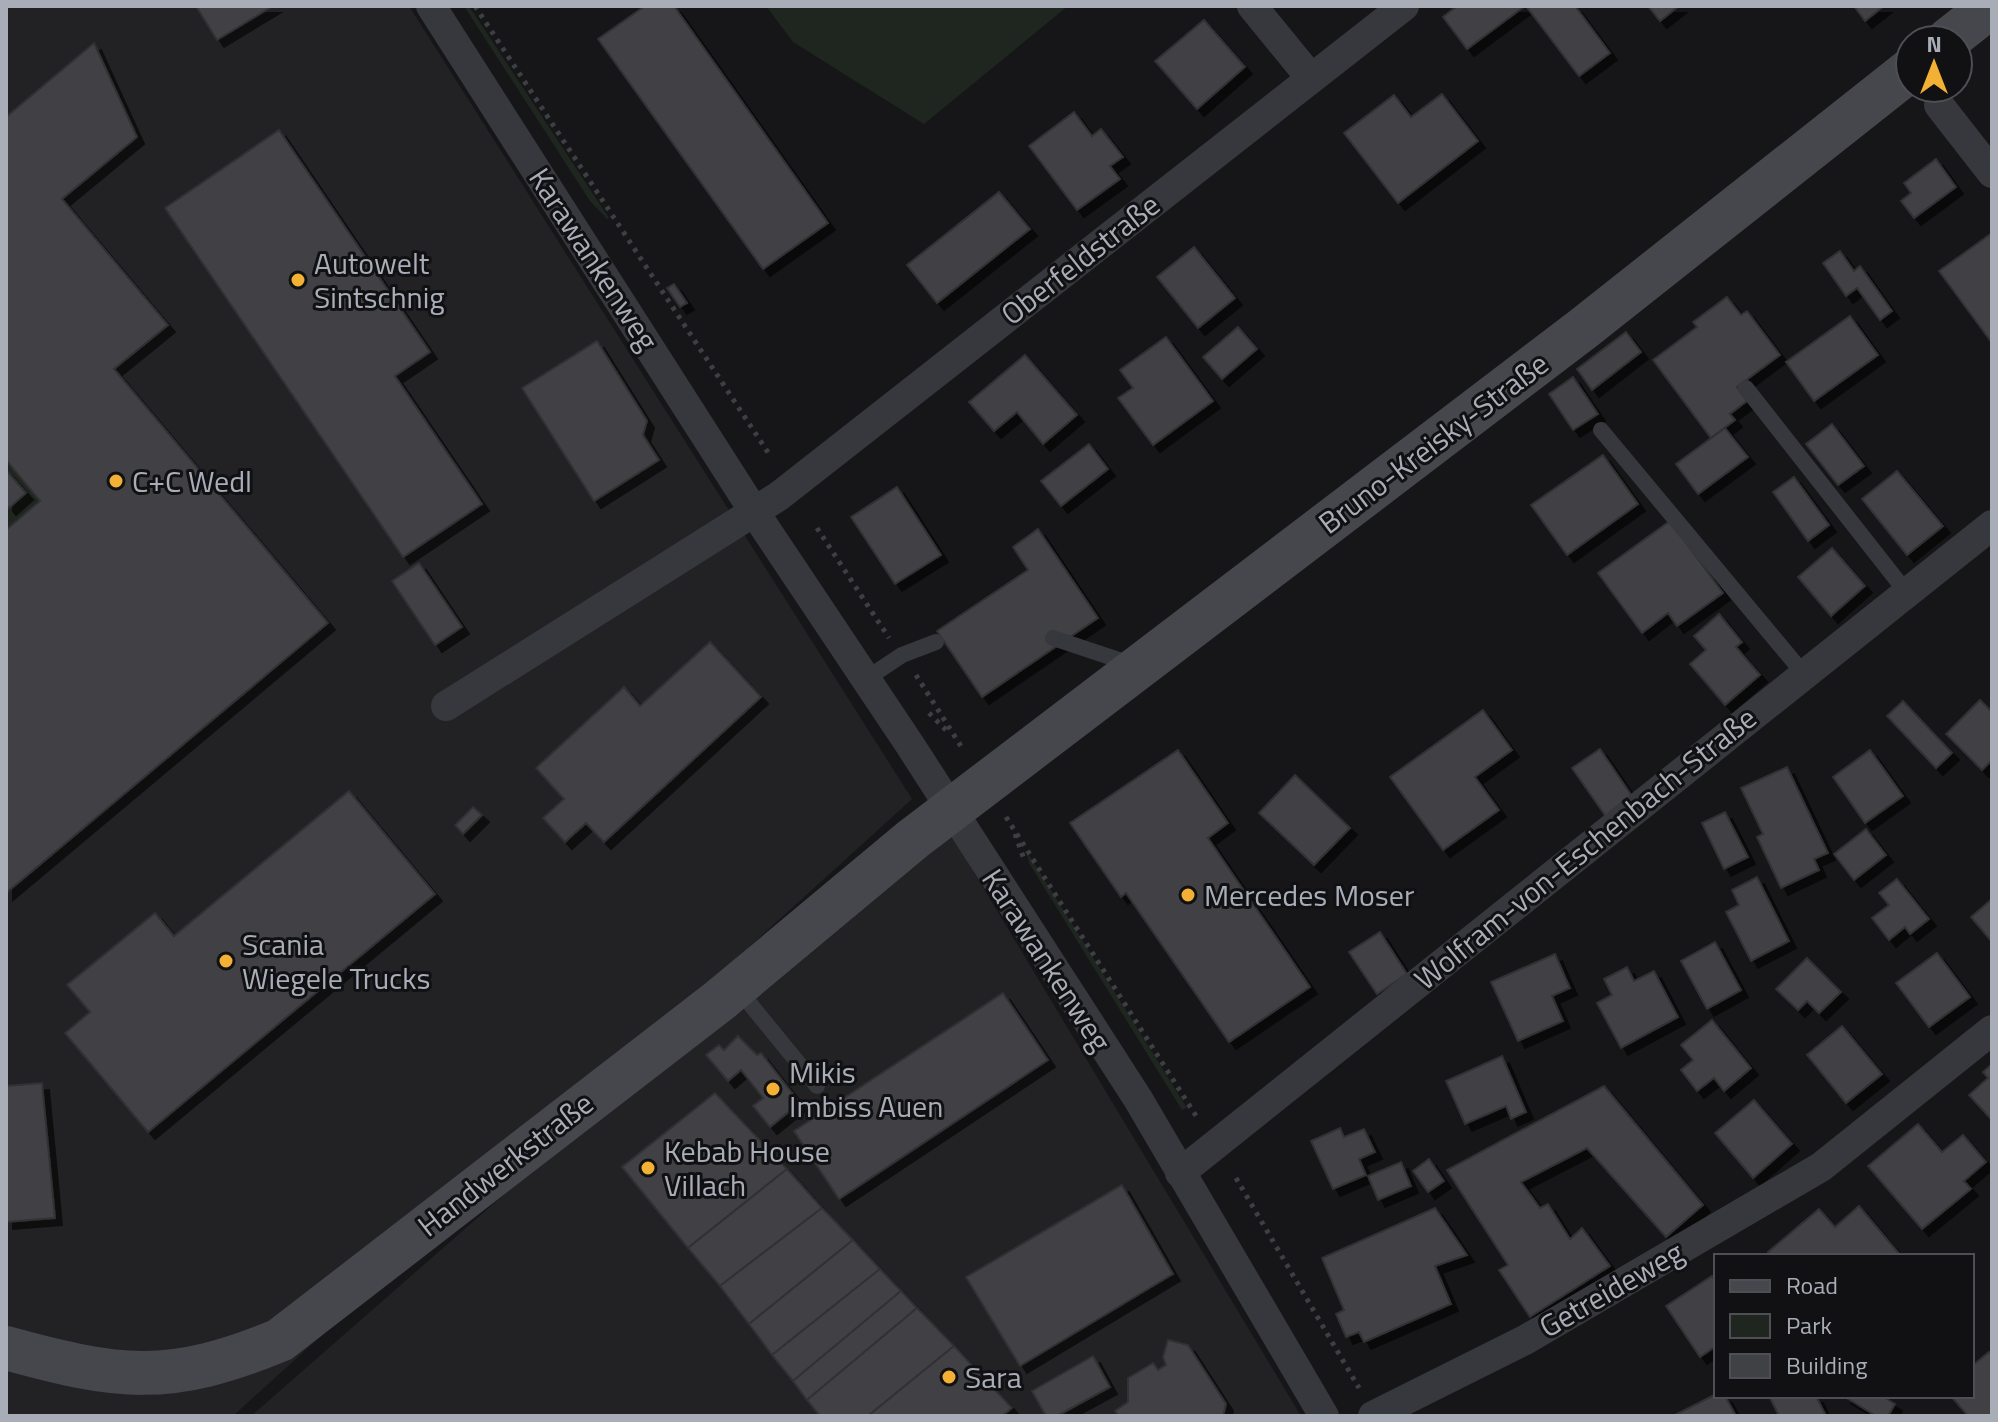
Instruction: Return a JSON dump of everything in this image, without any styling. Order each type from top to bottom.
[{"type":"street","name":"Karawankenweg","points":[[431,6],[755,513],[1138,1099],[1324,1416]]},
{"type":"street","points":[[1252,6],[1310,77]]},
{"type":"street","name":"Oberfeldstraße","points":[[755,513],[1404,6]]},
{"type":"street","points":[[1968,24],[1991,6]]},
{"type":"street","name":"Bruno-Kreisky-Straße","points":[[952,812],[1584,328],[1894,83]]},
{"type":"street","points":[[1939,105],[1992,173]]},
{"type":"street","points":[[446,706],[755,513]]},
{"type":"street","name":"Wolfram-von-Eschenbach-Straße","points":[[1180,1173],[1992,525]]},
{"type":"street","name":"Handwerkstraße","points":[[6,1348],[87,1370],[162,1375],[228,1361],[280,1340],[736,987],[913,839],[952,812]]},
{"type":"street","name":"Getreideweg","points":[[1368,1406],[1525,1340],[1821,1167],[1992,1030]]},
{"type":"lane","points":[[1746,388],[1907,593]]},
{"type":"lane","points":[[1601,430],[1804,674]]},
{"type":"lane","points":[[1053,638],[1139,666]]},
{"type":"lane","points":[[866,679],[902,655],[936,642]]},
{"type":"lane","points":[[736,987],[817,1086]]},
{"type":"path","points":[[475,6],[769,454]]},
{"type":"path","points":[[1012,826],[1199,1120]]},
{"type":"path","points":[[1236,1178],[1368,1406]]},
{"type":"shaded area","points":[[6,6],[409,6],[912,799],[233,1416],[6,1416]]},
{"type":"shaded area","points":[[939,814],[1301,1416],[251,1416]]},
{"type":"green space","points":[[464,6],[469,6],[609,218],[590,201]]},
{"type":"green space","points":[[766,6],[1068,6],[924,124],[793,42]]},
{"type":"green space","points":[[6,454],[49,500],[6,538]]},
{"type":"green space","points":[[1027,852],[1187,1108],[1182,1110],[1029,863]]},
{"type":"building","points":[[196,6],[273,6],[217,40]]},
{"type":"building","points":[[645,6],[674,6],[828,223],[763,269],[598,39]]},
{"type":"building","points":[[1457,6],[1525,6],[1467,49],[1443,17]]},
{"type":"building","points":[[1526,6],[1575,6],[1610,53],[1579,76]]},
{"type":"building","points":[[1648,6],[1679,6],[1660,21]]},
{"type":"building","points":[[1854,6],[1884,6],[1865,21]]},
{"type":"building","points":[[1204,20],[1245,67],[1197,109],[1155,61]]},
{"type":"building","name":"C+C Wedl","points":[[94,43],[137,137],[62,199],[168,325],[114,369],[328,623],[6,893],[6,530],[40,501],[6,460],[6,117]]},
{"type":"building","points":[[1442,94],[1478,141],[1398,203],[1344,133],[1394,95],[1411,117]]},
{"type":"building","points":[[1074,112],[1092,136],[1101,129],[1123,157],[1110,166],[1120,179],[1077,210],[1029,146]]},
{"type":"building","name":"Autowelt Sintschnig","points":[[279,130],[430,352],[395,376],[482,504],[403,557],[165,208]]},
{"type":"building","points":[[1936,159],[1956,187],[1914,218],[1901,201],[1911,193],[1904,183]]},
{"type":"building","points":[[999,192],[1030,229],[937,303],[907,265]]},
{"type":"building","points":[[1992,233],[1992,343],[1939,271]]},
{"type":"building","points":[[1194,247],[1235,298],[1198,328],[1157,277]]},
{"type":"building","points":[[1840,251],[1854,271],[1860,266],[1892,311],[1880,320],[1857,288],[1846,296],[1823,263]]},
{"type":"building","points":[[674,284],[687,303],[680,307],[667,288]]},
{"type":"building","points":[[1727,297],[1741,315],[1747,311],[1780,355],[1737,387],[1747,401],[1730,414],[1735,420],[1711,438],[1653,360],[1697,327],[1693,322]]},
{"type":"building","points":[[1850,316],[1878,355],[1814,401],[1786,362]]},
{"type":"building","points":[[1238,327],[1257,349],[1222,379],[1203,357]]},
{"type":"building","points":[[1626,332],[1641,352],[1592,390],[1577,369]]},
{"type":"building","points":[[1166,337],[1213,401],[1153,445],[1118,398],[1133,388],[1120,370]]},
{"type":"building","points":[[597,341],[647,421],[643,435],[659,460],[594,501],[522,388]]},
{"type":"building","points":[[1025,355],[1077,415],[1043,444],[1017,412],[994,431],[969,402]]},
{"type":"building","points":[[1573,377],[1598,414],[1573,430],[1549,394]]},
{"type":"building","points":[[1832,424],[1864,466],[1838,485],[1806,444]]},
{"type":"building","points":[[1725,428],[1748,457],[1698,494],[1676,464]]},
{"type":"building","points":[[1089,444],[1108,469],[1061,506],[1041,481]]},
{"type":"building","points":[[1603,455],[1638,504],[1567,555],[1531,505]]},
{"type":"building","points":[[6,470],[26,493],[9,508],[6,504]]},
{"type":"building","points":[[1897,471],[1943,526],[1907,555],[1862,499]]},
{"type":"building","points":[[1794,477],[1829,525],[1808,541],[1773,492]]},
{"type":"building","points":[[897,487],[941,555],[895,584],[851,517]]},
{"type":"building","points":[[1670,521],[1723,593],[1677,626],[1668,613],[1642,633],[1598,573]]},
{"type":"building","points":[[1038,529],[1098,618],[982,697],[937,631],[1028,570],[1013,547]]},
{"type":"building","points":[[1832,548],[1865,586],[1831,616],[1798,577]]},
{"type":"building","points":[[419,563],[462,627],[435,645],[392,581]]},
{"type":"building","points":[[1719,614],[1742,642],[1736,647],[1760,675],[1725,705],[1690,664],[1706,650],[1694,636]]},
{"type":"building","points":[[710,642],[761,697],[604,842],[586,823],[565,842],[543,818],[564,799],[536,768],[624,687],[640,706]]},
{"type":"building","points":[[1980,700],[1992,712],[1992,760],[1982,770],[1946,734]]},
{"type":"building","points":[[1903,701],[1952,753],[1936,768],[1887,716]]},
{"type":"building","points":[[1483,710],[1512,750],[1475,777],[1499,810],[1443,850],[1390,777]]},
{"type":"building","points":[[1600,749],[1634,799],[1607,818],[1572,768]]},
{"type":"building","name":"Mercedes Moser","points":[[1178,750],[1228,823],[1208,838],[1310,987],[1229,1042],[1126,893],[1121,897],[1070,823]]},
{"type":"building","points":[[1870,750],[1903,796],[1865,823],[1833,777]]},
{"type":"building","points":[[1787,767],[1828,853],[1814,859],[1819,870],[1781,888],[1757,837],[1763,834],[1741,788]]},
{"type":"building","points":[[1295,775],[1350,828],[1314,865],[1259,813]]},
{"type":"building","name":"Scania Wiegele Trucks","points":[[349,791],[435,894],[148,1132],[65,1033],[90,1012],[67,985],[155,913],[174,936]]},
{"type":"building","points":[[473,807],[482,815],[463,834],[455,825]]},
{"type":"building","points":[[1725,812],[1748,857],[1724,869],[1702,823]]},
{"type":"building","points":[[1866,829],[1886,855],[1854,880],[1834,854]]},
{"type":"building","points":[[1757,877],[1789,941],[1751,961],[1726,912],[1739,905],[1732,890]]},
{"type":"building","points":[[1897,879],[1929,919],[1910,934],[1905,927],[1889,940],[1872,918],[1889,905],[1879,893]]},
{"type":"building","points":[[1992,899],[1992,942],[1971,917]]},
{"type":"building","points":[[1380,932],[1407,974],[1377,994],[1349,952]]},
{"type":"building","points":[[1715,942],[1741,990],[1707,1009],[1681,961]]},
{"type":"building","points":[[1937,953],[1970,997],[1929,1027],[1896,983]]},
{"type":"building","points":[[1555,954],[1570,988],[1552,996],[1563,1021],[1518,1041],[1491,982]]},
{"type":"building","points":[[1807,958],[1841,992],[1819,1013],[1807,1001],[1798,1010],[1776,989]]},
{"type":"building","points":[[1627,967],[1634,981],[1654,971],[1678,1017],[1621,1048],[1597,1003],[1612,995],[1604,979]]},
{"type":"building","points":[[1003,993],[1048,1060],[839,1199],[794,1131]]},
{"type":"building","points":[[1712,1020],[1751,1068],[1724,1091],[1714,1078],[1697,1091],[1681,1070],[1693,1060],[1681,1045]]},
{"type":"building","points":[[1842,1026],[1882,1074],[1846,1103],[1807,1055]]},
{"type":"building","name":"Mikis Imbiss Auen","points":[[738,1036],[757,1055],[761,1053],[800,1103],[770,1127],[753,1106],[763,1098],[741,1070],[728,1081],[706,1055],[719,1045],[724,1050]]},
{"type":"building","points":[[1502,1056],[1526,1112],[1511,1119],[1506,1106],[1465,1124],[1446,1081]]},
{"type":"building","points":[[1992,1064],[1991,1119],[1969,1095],[1988,1078],[1983,1072]]},
{"type":"building","points":[[42,1083],[55,1218],[6,1222],[6,1086]]},
{"type":"building","points":[[1604,1086],[1703,1205],[1666,1237],[1587,1148],[1521,1182],[1540,1208],[1548,1204],[1570,1239],[1582,1228],[1610,1266],[1530,1317],[1499,1270],[1508,1265],[1447,1170]]},
{"type":"building","points":[[715,1093],[787,1169],[688,1248],[622,1167]]},
{"type":"building","points":[[1754,1100],[1792,1144],[1753,1178],[1715,1133]]},
{"type":"building","points":[[1918,1124],[1942,1152],[1963,1135],[1986,1162],[1964,1181],[1971,1189],[1922,1229],[1868,1166]]},
{"type":"building","points":[[1340,1128],[1344,1137],[1364,1129],[1375,1152],[1359,1159],[1366,1175],[1333,1189],[1311,1141]]},
{"type":"building","points":[[1429,1159],[1444,1181],[1428,1192],[1413,1171]]},
{"type":"building","points":[[1401,1162],[1411,1186],[1378,1200],[1368,1176]]},
{"type":"building","points":[[787,1169],[822,1208],[720,1286],[688,1248]]},
{"type":"building","points":[[1122,1185],[1173,1274],[1020,1366],[966,1277]]},
{"type":"building","points":[[1859,1206],[1899,1254],[1768,1252],[1819,1209],[1835,1227]]},
{"type":"building","points":[[822,1208],[853,1240],[749,1324],[720,1286]]},
{"type":"building","points":[[1435,1208],[1467,1255],[1435,1266],[1451,1304],[1364,1342],[1359,1332],[1346,1337],[1336,1314],[1344,1310],[1322,1258]]},
{"type":"building","points":[[853,1240],[880,1269],[772,1355],[749,1324]]},
{"type":"building","points":[[880,1269],[901,1291],[793,1381],[772,1355]]},
{"type":"building","points":[[1712,1276],[1714,1347],[1700,1357],[1666,1306]]},
{"type":"building","points":[[901,1291],[917,1308],[807,1400],[793,1381]]},
{"type":"building","points":[[917,1308],[954,1346],[868,1416],[820,1416],[807,1400]]},
{"type":"building","points":[[1168,1340],[1188,1345],[1226,1404],[1223,1416],[1119,1416],[1115,1411],[1128,1402],[1128,1378],[1153,1363],[1158,1370],[1166,1365],[1163,1357]]},
{"type":"building","name":"Sara","points":[[954,1346],[1012,1408],[1002,1416],[868,1416]]},
{"type":"building","points":[[1989,1352],[1992,1356],[1992,1416],[1968,1416],[1953,1398],[1974,1398],[1974,1364]]},
{"type":"building","points":[[1093,1356],[1110,1387],[1057,1416],[1046,1416],[1032,1391]]},
{"type":"building","points":[[1714,1395],[1714,1398],[1726,1398],[1736,1416],[1673,1416]]},
{"type":"building","points":[[1770,1398],[1817,1398],[1826,1416],[1779,1416]]},
{"type":"building","points":[[1847,1398],[1885,1398],[1895,1404],[1888,1416],[1876,1416]]},
{"type":"place","name":"Autowelt Sintschnig","points":[[298,280]]},
{"type":"place","name":"C+C Wedl","points":[[116,481]]},
{"type":"place","name":"Mercedes Moser","points":[[1188,895]]},
{"type":"place","name":"Scania Wiegele Trucks","points":[[226,961]]},
{"type":"place","name":"Mikis Imbiss Auen","points":[[773,1089]]},
{"type":"place","name":"Kebab House Villach","points":[[648,1168]]},
{"type":"place","name":"Sara","points":[[949,1377]]}]
